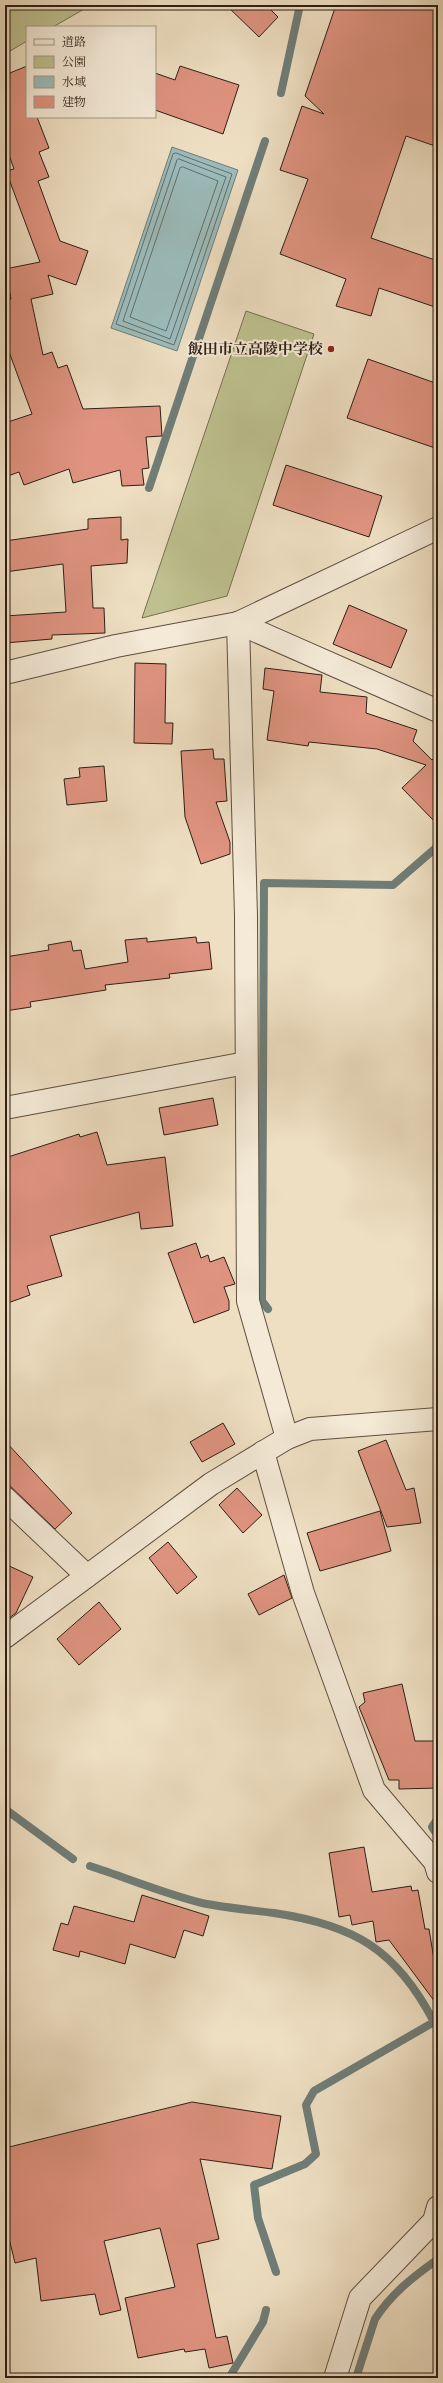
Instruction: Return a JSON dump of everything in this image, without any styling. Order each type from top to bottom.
[{"type":"street","points":[[5,673],[116,646],[238,623],[438,528]]},
{"type":"street","points":[[238,623],[438,711]]},
{"type":"street","points":[[238,623],[243,763],[248,1301],[287,1438]]},
{"type":"street","points":[[5,1108],[246,1063]]},
{"type":"street","points":[[5,1637],[211,1484],[287,1438],[310,1429],[438,1419]]},
{"type":"street","points":[[263,1452],[303,1593],[374,1790],[435,1862],[438,1872]]},
{"type":"street","points":[[5,1498],[87,1576]]},
{"type":"street","points":[[335,2378],[360,2298],[434,2221],[438,2207]]},
{"type":"green space","points":[[5,5],[91,5],[55,26],[26,26],[26,42],[5,54]]},
{"type":"green space","points":[[246,311],[314,334],[227,596],[142,618]]},
{"type":"water","points":[[172,147],[238,170],[177,351],[111,328]]},
{"type":"building","points":[[226,5],[266,5],[278,17],[259,37]]},
{"type":"building","points":[[336,5],[421,5],[438,11],[438,147],[406,136],[371,238],[438,261],[438,308],[379,288],[371,316],[336,306],[346,279],[280,254],[308,179],[280,170],[302,106],[324,114],[305,96]]},
{"type":"building","points":[[26,66],[26,118],[37,118],[49,148],[39,152],[49,177],[38,181],[60,241],[88,251],[76,285],[48,275],[53,294],[31,299],[43,355],[52,352],[58,368],[67,365],[83,409],[160,406],[162,436],[146,437],[149,468],[142,469],[144,485],[122,486],[120,470],[73,483],[69,469],[24,485],[19,472],[5,477],[5,423],[32,414],[5,341],[5,300],[11,299],[5,269],[40,262],[6,171],[14,169],[5,144],[5,75]]},
{"type":"building","points":[[180,66],[239,85],[223,134],[156,110],[156,73],[175,80]]},
{"type":"building","points":[[368,359],[438,384],[438,449],[347,418]]},
{"type":"building","points":[[286,465],[382,496],[369,537],[273,505]]},
{"type":"building","points":[[121,517],[121,540],[128,539],[127,563],[91,566],[93,608],[104,608],[105,633],[52,635],[52,639],[5,643],[5,616],[66,612],[63,564],[5,572],[5,541],[88,529],[88,519]]},
{"type":"building","points":[[349,605],[407,630],[391,668],[333,644]]},
{"type":"building","points":[[135,663],[166,664],[165,723],[173,723],[172,744],[134,743]]},
{"type":"building","points":[[265,668],[322,675],[320,692],[367,697],[366,713],[417,730],[413,741],[432,760],[438,754],[438,825],[402,788],[426,765],[377,749],[309,742],[308,746],[267,740],[274,691],[263,689]]},
{"type":"building","points":[[213,749],[214,759],[224,759],[227,801],[216,802],[230,842],[230,854],[201,864],[185,817],[181,751]]},
{"type":"building","points":[[104,766],[107,801],[67,805],[64,779],[80,777],[79,768]]},
{"type":"building","points":[[196,937],[197,943],[209,942],[212,969],[169,974],[170,978],[105,985],[106,990],[30,1002],[31,1007],[5,1011],[5,957],[49,950],[48,945],[71,941],[73,951],[81,950],[85,969],[128,962],[125,940],[147,938],[147,942]]},
{"type":"building","points":[[213,1098],[218,1125],[164,1135],[159,1108]]},
{"type":"building","points":[[97,1132],[107,1165],[165,1157],[173,1226],[141,1229],[139,1212],[50,1236],[62,1276],[27,1286],[30,1295],[5,1304],[5,1158],[79,1134],[80,1137]]},
{"type":"building","points":[[196,1243],[201,1258],[208,1255],[210,1262],[224,1257],[235,1284],[224,1287],[229,1301],[229,1310],[194,1323],[168,1253]]},
{"type":"building","points":[[223,1423],[235,1444],[202,1462],[190,1442]]},
{"type":"building","points":[[386,1440],[406,1490],[414,1488],[421,1523],[387,1527],[358,1451]]},
{"type":"building","points":[[5,1441],[72,1513],[55,1529],[5,1481]]},
{"type":"building","points":[[237,1488],[262,1515],[243,1533],[219,1505]]},
{"type":"building","points":[[380,1511],[391,1551],[320,1571],[307,1533]]},
{"type":"building","points":[[168,1542],[197,1577],[177,1594],[149,1558]]},
{"type":"building","points":[[5,1564],[33,1577],[16,1613],[5,1621]]},
{"type":"building","points":[[284,1575],[292,1598],[259,1615],[248,1594]]},
{"type":"building","points":[[99,1602],[121,1629],[79,1665],[57,1639]]},
{"type":"building","points":[[402,1684],[415,1741],[438,1741],[438,1788],[399,1789],[399,1780],[389,1780],[359,1707],[365,1702],[363,1693]]},
{"type":"building","points":[[364,1847],[372,1892],[411,1886],[412,1891],[418,1890],[425,1929],[429,1929],[438,1984],[438,2006],[389,1940],[376,1942],[373,1921],[352,1925],[350,1915],[339,1917],[329,1853]]},
{"type":"building","points":[[142,1895],[209,1916],[203,1936],[184,1930],[175,1958],[130,1944],[125,1964],[80,1951],[79,1957],[53,1950],[61,1923],[68,1925],[74,1906],[134,1922]]},
{"type":"building","points":[[192,2102],[281,2116],[272,2169],[200,2159],[219,2239],[197,2244],[216,2338],[227,2336],[233,2363],[209,2368],[205,2349],[185,2352],[184,2349],[138,2358],[125,2298],[175,2287],[160,2228],[104,2241],[121,2310],[100,2315],[95,2294],[41,2301],[36,2258],[15,2263],[5,2222],[5,2148]]},
{"type":"waterway","points":[[281,93],[300,5]]},
{"type":"waterway","points":[[149,488],[265,141]]},
{"type":"waterway","points":[[268,1309],[262,1301],[264,883],[393,885],[438,846]]},
{"type":"waterway","points":[[5,1809],[73,1859]]},
{"type":"waterway","points":[[438,1818],[432,1827],[438,1836]]},
{"type":"waterway","points":[[90,1866],[160,1891],[202,1903],[302,1918],[327,1925],[350,1934],[370,1945],[388,1959],[404,1976],[434,2022],[314,2091],[306,2105],[316,2154],[305,2164],[254,2185],[258,2218],[276,2272]]},
{"type":"waterway","points":[[356,2378],[375,2319],[396,2293],[420,2272],[438,2259]]},
{"type":"waterway","points":[[229,2378],[263,2322],[266,2310]]},
{"type":"place","name":"飯田市立高陵中学校","points":[[331,349]]}]
